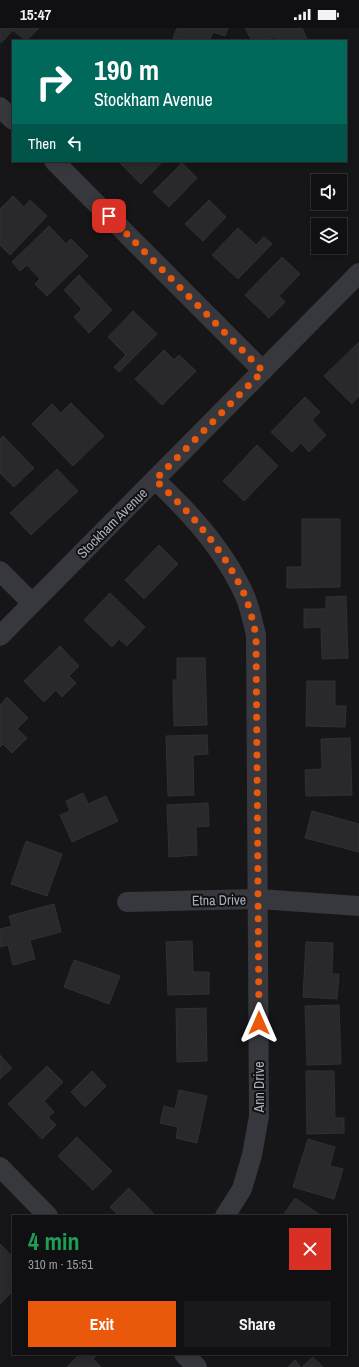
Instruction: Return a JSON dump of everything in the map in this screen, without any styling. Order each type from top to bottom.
[{"type":"street","points":[[0,107],[12,119]]},
{"type":"street","points":[[55,162],[263,371]]},
{"type":"street","name":"Stockham Avenue","points":[[0,636],[359,273]]},
{"type":"street","name":"Ann Drive","points":[[155,480],[182,505],[231,569],[246,598],[256,635],[259,899],[259,1116],[252,1155],[242,1189],[226,1215]]},
{"type":"street","points":[[0,571],[32,604]]},
{"type":"street","name":"Etna Drive","points":[[127,902],[259,899],[359,906]]},
{"type":"street","points":[[0,1167],[47,1215]]},
{"type":"street","points":[[185,1355],[197,1367]]},
{"type":"building","points":[[0,28],[39,28],[27,40],[25,40],[13,30],[1,43]]},
{"type":"building","points":[[177,28],[228,28],[225,36],[213,32],[209,40],[178,40],[173,38]]},
{"type":"building","points":[[245,28],[302,28],[308,40],[276,40],[274,37],[267,40],[251,40]]},
{"type":"building","points":[[119,162],[162,162],[141,184]]},
{"type":"building","points":[[182,163],[197,178],[169,207],[153,192]]},
{"type":"building","points":[[13,196],[24,207],[30,200],[47,216],[10,255],[0,245],[0,209]]},
{"type":"building","points":[[209,200],[226,217],[203,241],[185,224]]},
{"type":"building","points":[[49,226],[66,244],[71,239],[88,256],[47,296],[35,284],[40,279],[27,265],[20,271],[12,262]]},
{"type":"building","points":[[238,228],[256,245],[264,237],[272,244],[238,279],[212,255]]},
{"type":"building","points":[[282,257],[300,274],[279,296],[285,302],[269,318],[245,295]]},
{"type":"building","points":[[79,275],[112,310],[89,333],[74,317],[82,309],[64,290]]},
{"type":"building","points":[[133,311],[157,334],[119,372],[114,367],[126,355],[108,337]]},
{"type":"building","points":[[359,342],[359,396],[352,404],[324,376]]},
{"type":"building","points":[[164,350],[174,360],[179,355],[196,371],[162,405],[135,379]]},
{"type":"building","points":[[305,397],[320,412],[312,420],[326,435],[309,452],[301,443],[292,452],[271,432]]},
{"type":"building","points":[[71,403],[104,436],[73,466],[32,424],[52,404],[61,413]]},
{"type":"building","points":[[3,436],[34,468],[14,487],[0,473],[0,439]]},
{"type":"building","points":[[257,445],[278,466],[244,501],[223,481]]},
{"type":"building","points":[[57,469],[78,491],[31,535],[10,513]]},
{"type":"building","points":[[302,519],[340,519],[340,587],[287,588],[287,567],[302,567]]},
{"type":"building","points":[[159,545],[178,564],[144,599],[125,580]]},
{"type":"building","points":[[110,593],[145,627],[127,646],[119,639],[112,647],[84,620]]},
{"type":"building","points":[[346,596],[348,658],[322,659],[321,627],[304,628],[304,609],[326,609],[326,597]]},
{"type":"building","points":[[60,646],[79,666],[69,676],[76,683],[62,697],[56,690],[44,702],[24,681]]},
{"type":"building","points":[[177,658],[205,658],[207,725],[174,726],[173,680],[177,680]]},
{"type":"building","points":[[307,681],[335,681],[335,706],[346,706],[345,727],[306,726]]},
{"type":"building","points":[[7,697],[28,718],[17,729],[27,738],[12,753],[3,744],[0,747],[0,705]]},
{"type":"building","points":[[207,735],[208,754],[193,755],[194,795],[168,796],[166,736]]},
{"type":"building","points":[[350,738],[352,795],[306,796],[305,770],[322,769],[321,739]]},
{"type":"building","points":[[83,793],[88,804],[106,796],[118,821],[72,842],[60,815],[70,811],[66,801]]},
{"type":"building","points":[[208,803],[209,826],[196,827],[197,855],[169,857],[167,805]]},
{"type":"building","points":[[312,811],[359,824],[359,852],[305,838]]},
{"type":"building","points":[[26,841],[62,854],[47,896],[11,884]]},
{"type":"building","points":[[54,904],[61,932],[30,940],[35,959],[13,965],[8,945],[0,947],[0,929],[12,926],[9,916]]},
{"type":"building","points":[[192,941],[193,972],[209,972],[209,994],[168,995],[166,942]]},
{"type":"building","points":[[306,942],[333,943],[332,974],[339,974],[337,999],[303,997]]},
{"type":"building","points":[[74,960],[120,976],[109,1004],[64,987]]},
{"type":"building","points":[[339,1005],[341,1064],[307,1065],[305,1006]]},
{"type":"building","points":[[206,1008],[207,1061],[177,1062],[176,1009]]},
{"type":"building","points":[[0,1055],[12,1068],[0,1079]]},
{"type":"building","points":[[47,1066],[63,1082],[44,1101],[54,1112],[48,1117],[56,1125],[42,1139],[8,1104]]},
{"type":"building","points":[[92,1071],[106,1086],[85,1107],[71,1092]]},
{"type":"building","points":[[306,1071],[334,1071],[335,1118],[344,1118],[344,1133],[307,1134]]},
{"type":"building","points":[[179,1090],[207,1096],[197,1143],[176,1138],[178,1127],[160,1123],[164,1106],[175,1109]]},
{"type":"building","points":[[77,1137],[112,1171],[93,1190],[58,1156]]},
{"type":"building","points":[[308,1139],[335,1147],[330,1166],[343,1169],[334,1199],[293,1187]]},
{"type":"building","points":[[129,1188],[155,1215],[118,1215],[110,1207]]},
{"type":"building","points":[[295,1198],[320,1215],[284,1215]]},
{"type":"building","points":[[0,1244],[12,1256],[12,1261],[9,1264],[12,1267],[12,1292],[0,1304]]},
{"type":"building","points":[[79,1355],[97,1355],[93,1359],[101,1367],[67,1367]]},
{"type":"building","points":[[313,1357],[323,1367],[302,1367]]},
{"type":"building","points":[[295,1360],[301,1367],[288,1367]]},
{"type":"route","points":[[109,216],[263,371],[155,480],[182,505],[231,569],[246,598],[256,635],[259,1023]]}]
